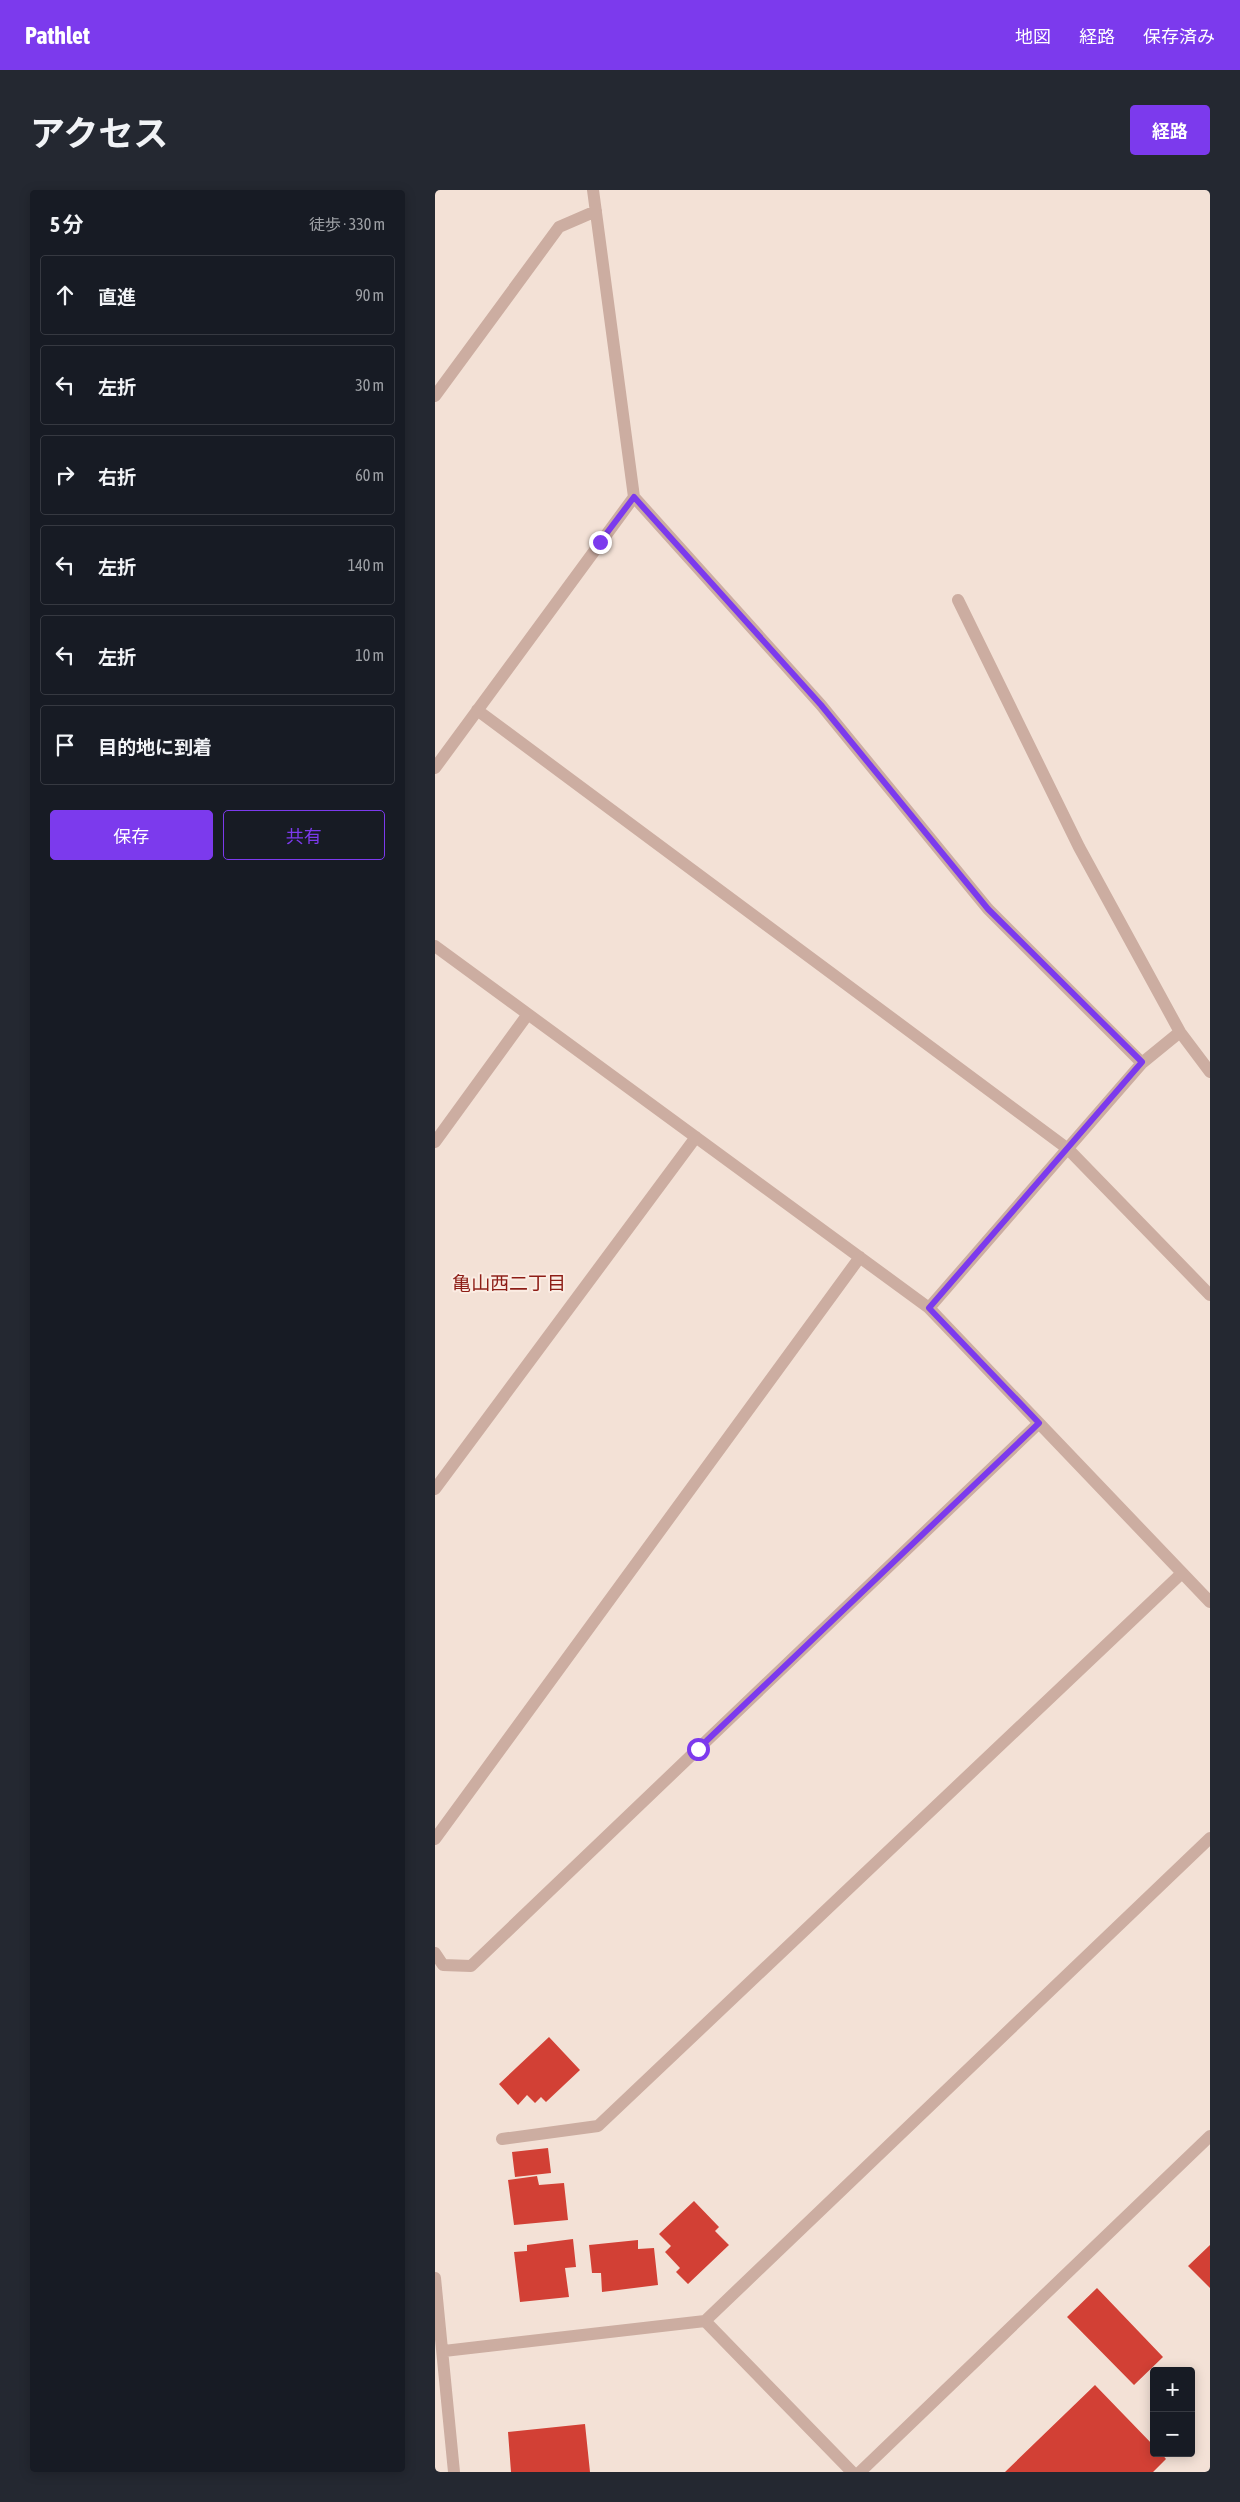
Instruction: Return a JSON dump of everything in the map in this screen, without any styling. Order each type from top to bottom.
[{"type":"street","points":[[593,190],[634,497],[821,705],[988,909],[1142,1062]]},
{"type":"street","points":[[435,396],[559,227],[596,211]]},
{"type":"street","points":[[435,768],[634,497]]},
{"type":"street","points":[[958,600],[1079,847],[1180,1032],[1210,1072]]},
{"type":"street","points":[[477,710],[1068,1148],[1210,1295]]},
{"type":"street","points":[[435,946],[929,1308],[1210,1602]]},
{"type":"street","points":[[435,1142],[529,1014]]},
{"type":"street","points":[[929,1308],[1142,1062],[1180,1032]]},
{"type":"street","points":[[435,1489],[696,1137]]},
{"type":"street","points":[[435,1839],[860,1257]]},
{"type":"street","points":[[435,1953],[443,1965],[471,1966],[1039,1423]]},
{"type":"street","points":[[501,2139],[598,2126],[1182,1573]]},
{"type":"street","points":[[444,2351],[705,2321],[1210,1838]]},
{"type":"street","points":[[860,2472],[1210,2136]]},
{"type":"street","points":[[435,2278],[444,2351],[454,2472]]},
{"type":"street","points":[[705,2321],[853,2472]]},
{"type":"building","points":[[549,2037],[580,2070],[546,2102],[541,2097],[535,2103],[527,2095],[518,2105],[499,2084]]},
{"type":"building","points":[[548,2148],[551,2173],[515,2177],[512,2152]]},
{"type":"building","points":[[537,2176],[539,2185],[564,2183],[568,2220],[514,2225],[508,2180]]},
{"type":"building","points":[[694,2201],[719,2227],[715,2231],[729,2245],[688,2284],[676,2272],[680,2268],[665,2252],[671,2246],[659,2234]]},
{"type":"building","points":[[573,2239],[576,2267],[565,2268],[569,2297],[520,2302],[514,2252],[527,2251],[527,2245]]},
{"type":"building","points":[[638,2240],[638,2249],[654,2248],[658,2285],[602,2292],[601,2273],[592,2273],[589,2245]]},
{"type":"building","points":[[1210,2245],[1210,2288],[1188,2266]]},
{"type":"building","points":[[1097,2288],[1163,2357],[1153,2367],[1150,2367],[1150,2370],[1134,2385],[1067,2317]]},
{"type":"building","points":[[1095,2385],[1150,2442],[1150,2457],[1164,2457],[1166,2459],[1153,2472],[1005,2472]]},
{"type":"building","points":[[585,2424],[590,2472],[511,2472],[508,2432]]},
{"type":"district","name":"亀山西二丁目","points":[[509,1283]]},
{"type":"route","points":[[600,542],[634,497],[821,705],[988,909],[1142,1062],[929,1308],[1039,1423],[698,1749]]}]
